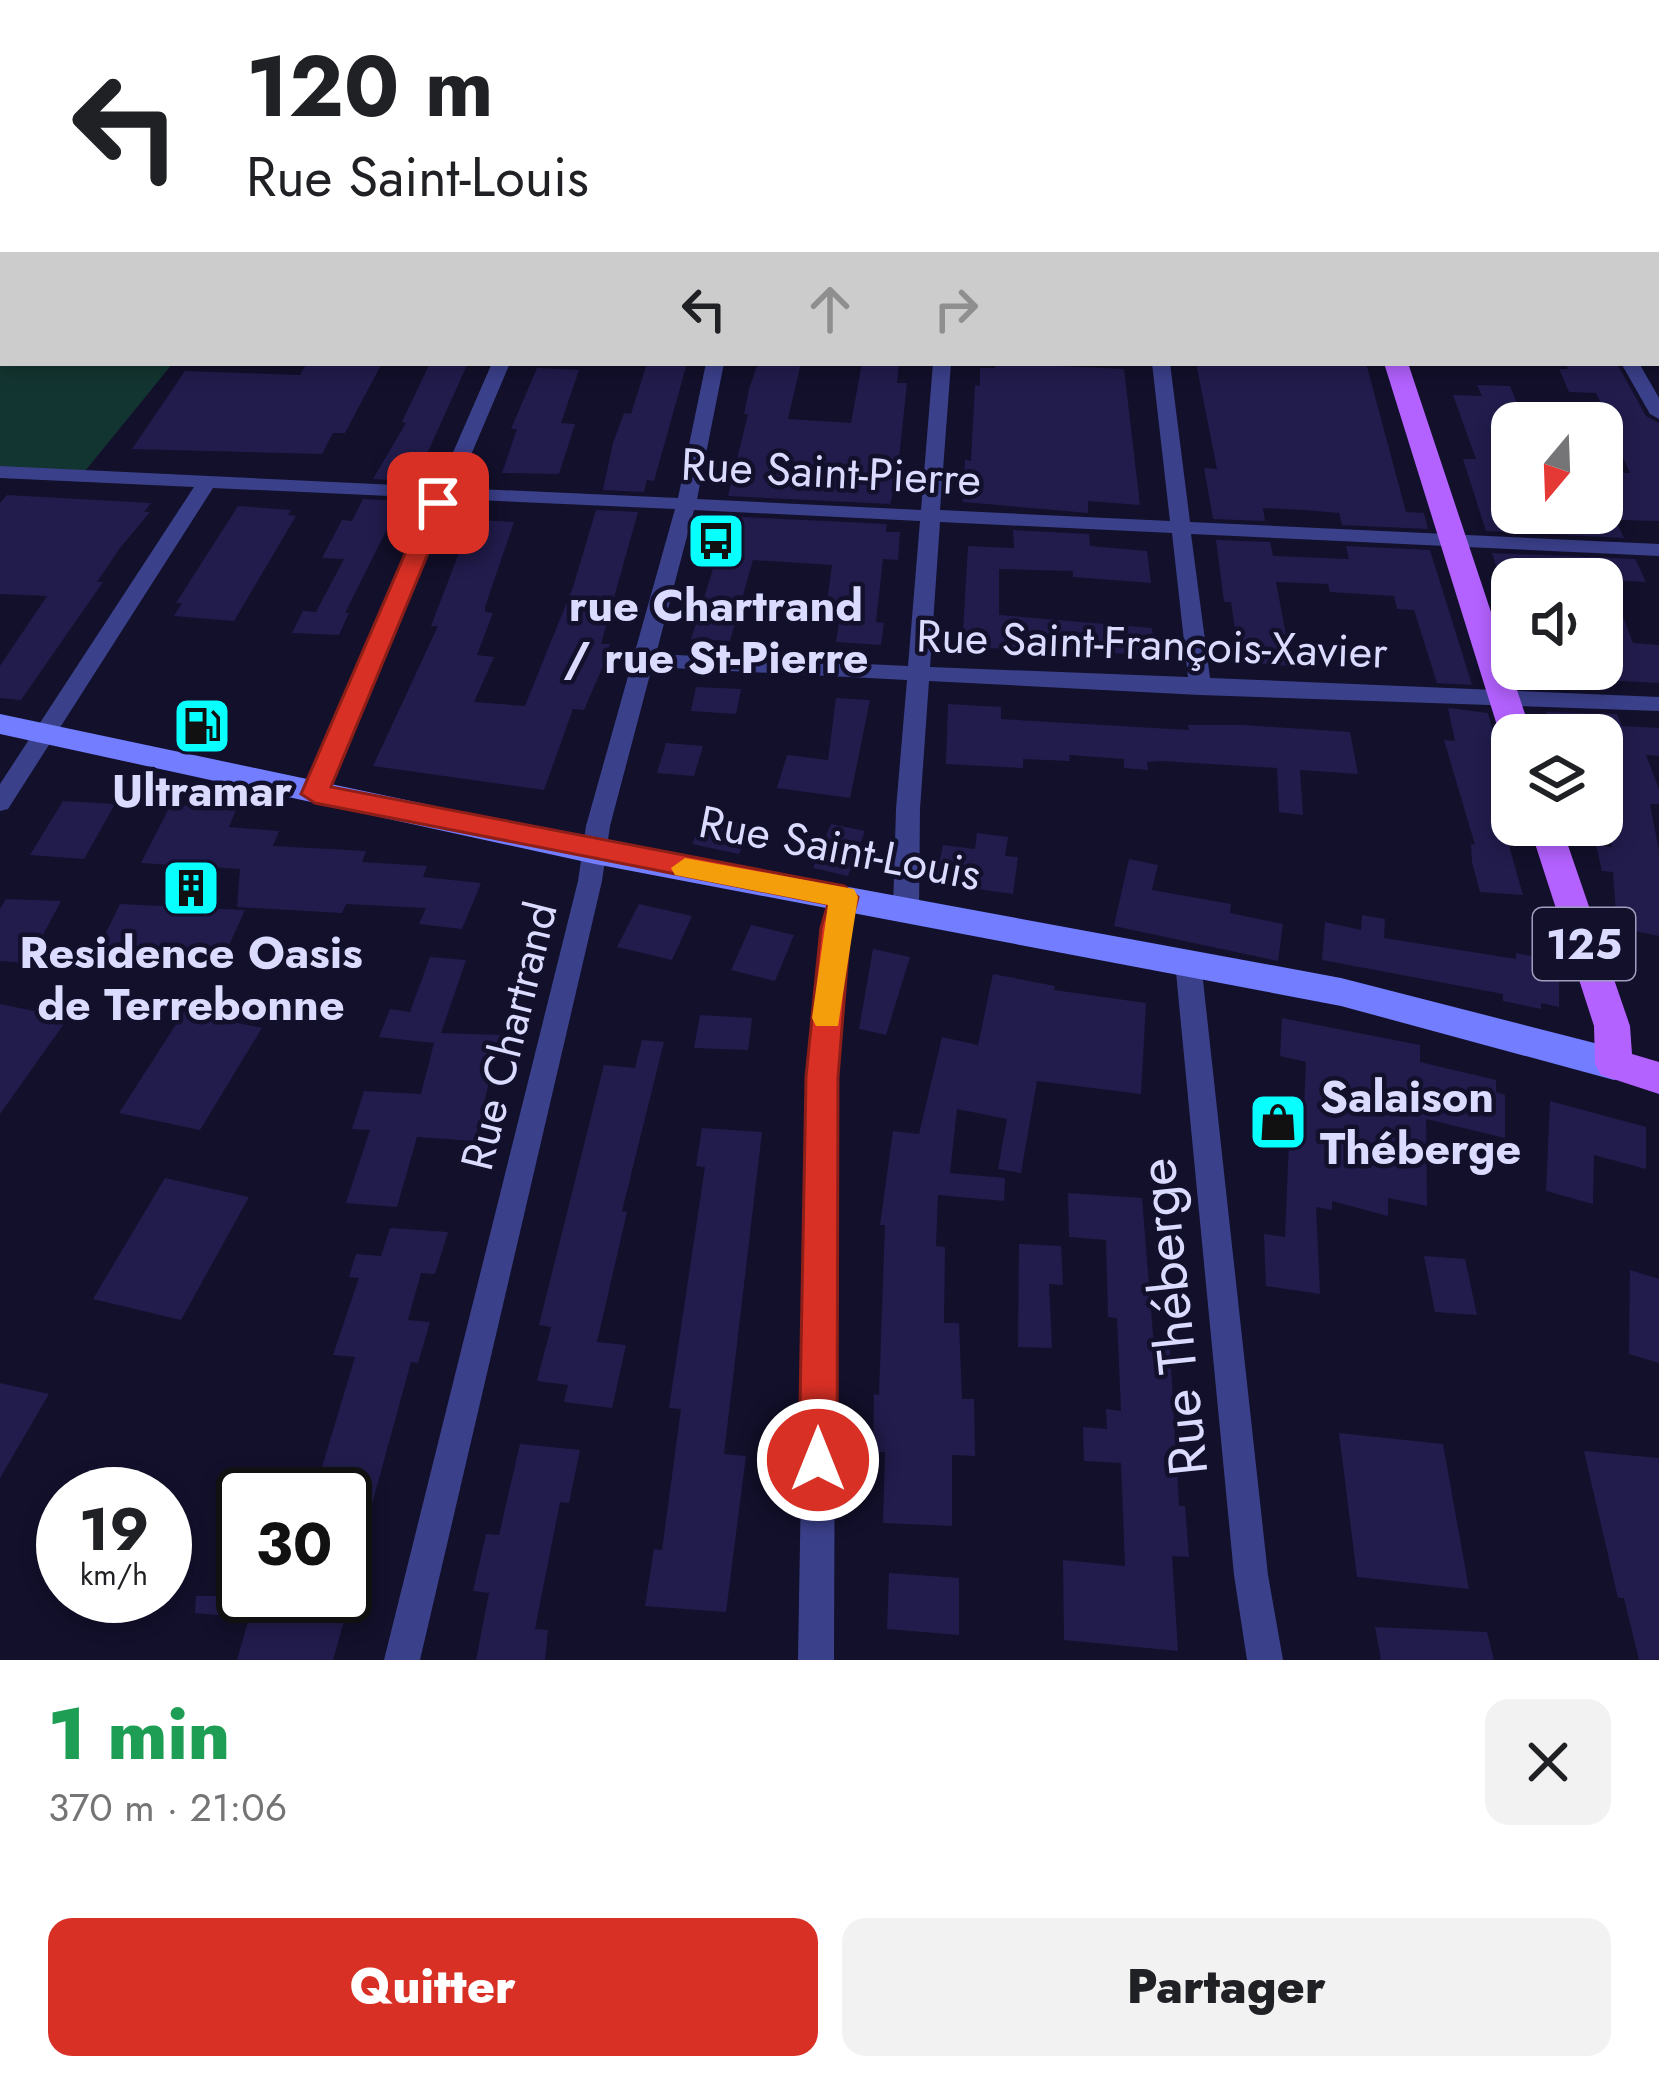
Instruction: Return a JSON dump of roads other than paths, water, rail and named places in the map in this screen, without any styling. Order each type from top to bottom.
[{"type":"main road","points":[[1397,366],[1509,714]]},
{"type":"main road","name":"Rue Saint-Louis","points":[[0,724],[595,852],[1376,1000],[1659,1078]]},
{"type":"main road","name":"125","points":[[1552,846],[1609,1015],[1614,1064]]},
{"type":"street","points":[[315,794],[500,366]]},
{"type":"street","name":"Rue Chartrand","points":[[402,1660],[641,660],[686,505],[714,366]]},
{"type":"street","points":[[906,909],[942,366]]},
{"type":"street","points":[[1161,366],[1200,688]]},
{"type":"street","points":[[1632,366],[1659,414]]},
{"type":"street","name":"Rue Saint-Pierre","points":[[0,472],[1659,550]]},
{"type":"street","points":[[0,803],[207,482]]},
{"type":"street","name":"Rue Saint-François-Xavier","points":[[641,660],[1200,688],[1659,704]]},
{"type":"street","points":[[815,1660],[822,1077],[835,928],[844,897]]},
{"type":"street","name":"Rue Théberge","points":[[1188,962],[1252,1575],[1265,1660]]},
{"type":"place","name":"rue Chartrand / rue St-Pierre","points":[[716,541]]},
{"type":"place","name":"Ultramar","points":[[202,726]]},
{"type":"place","name":"Residence Oasis de Terrebonne","points":[[191,888]]},
{"type":"place","name":"Salaison Théberge","points":[[1278,1122]]}]
